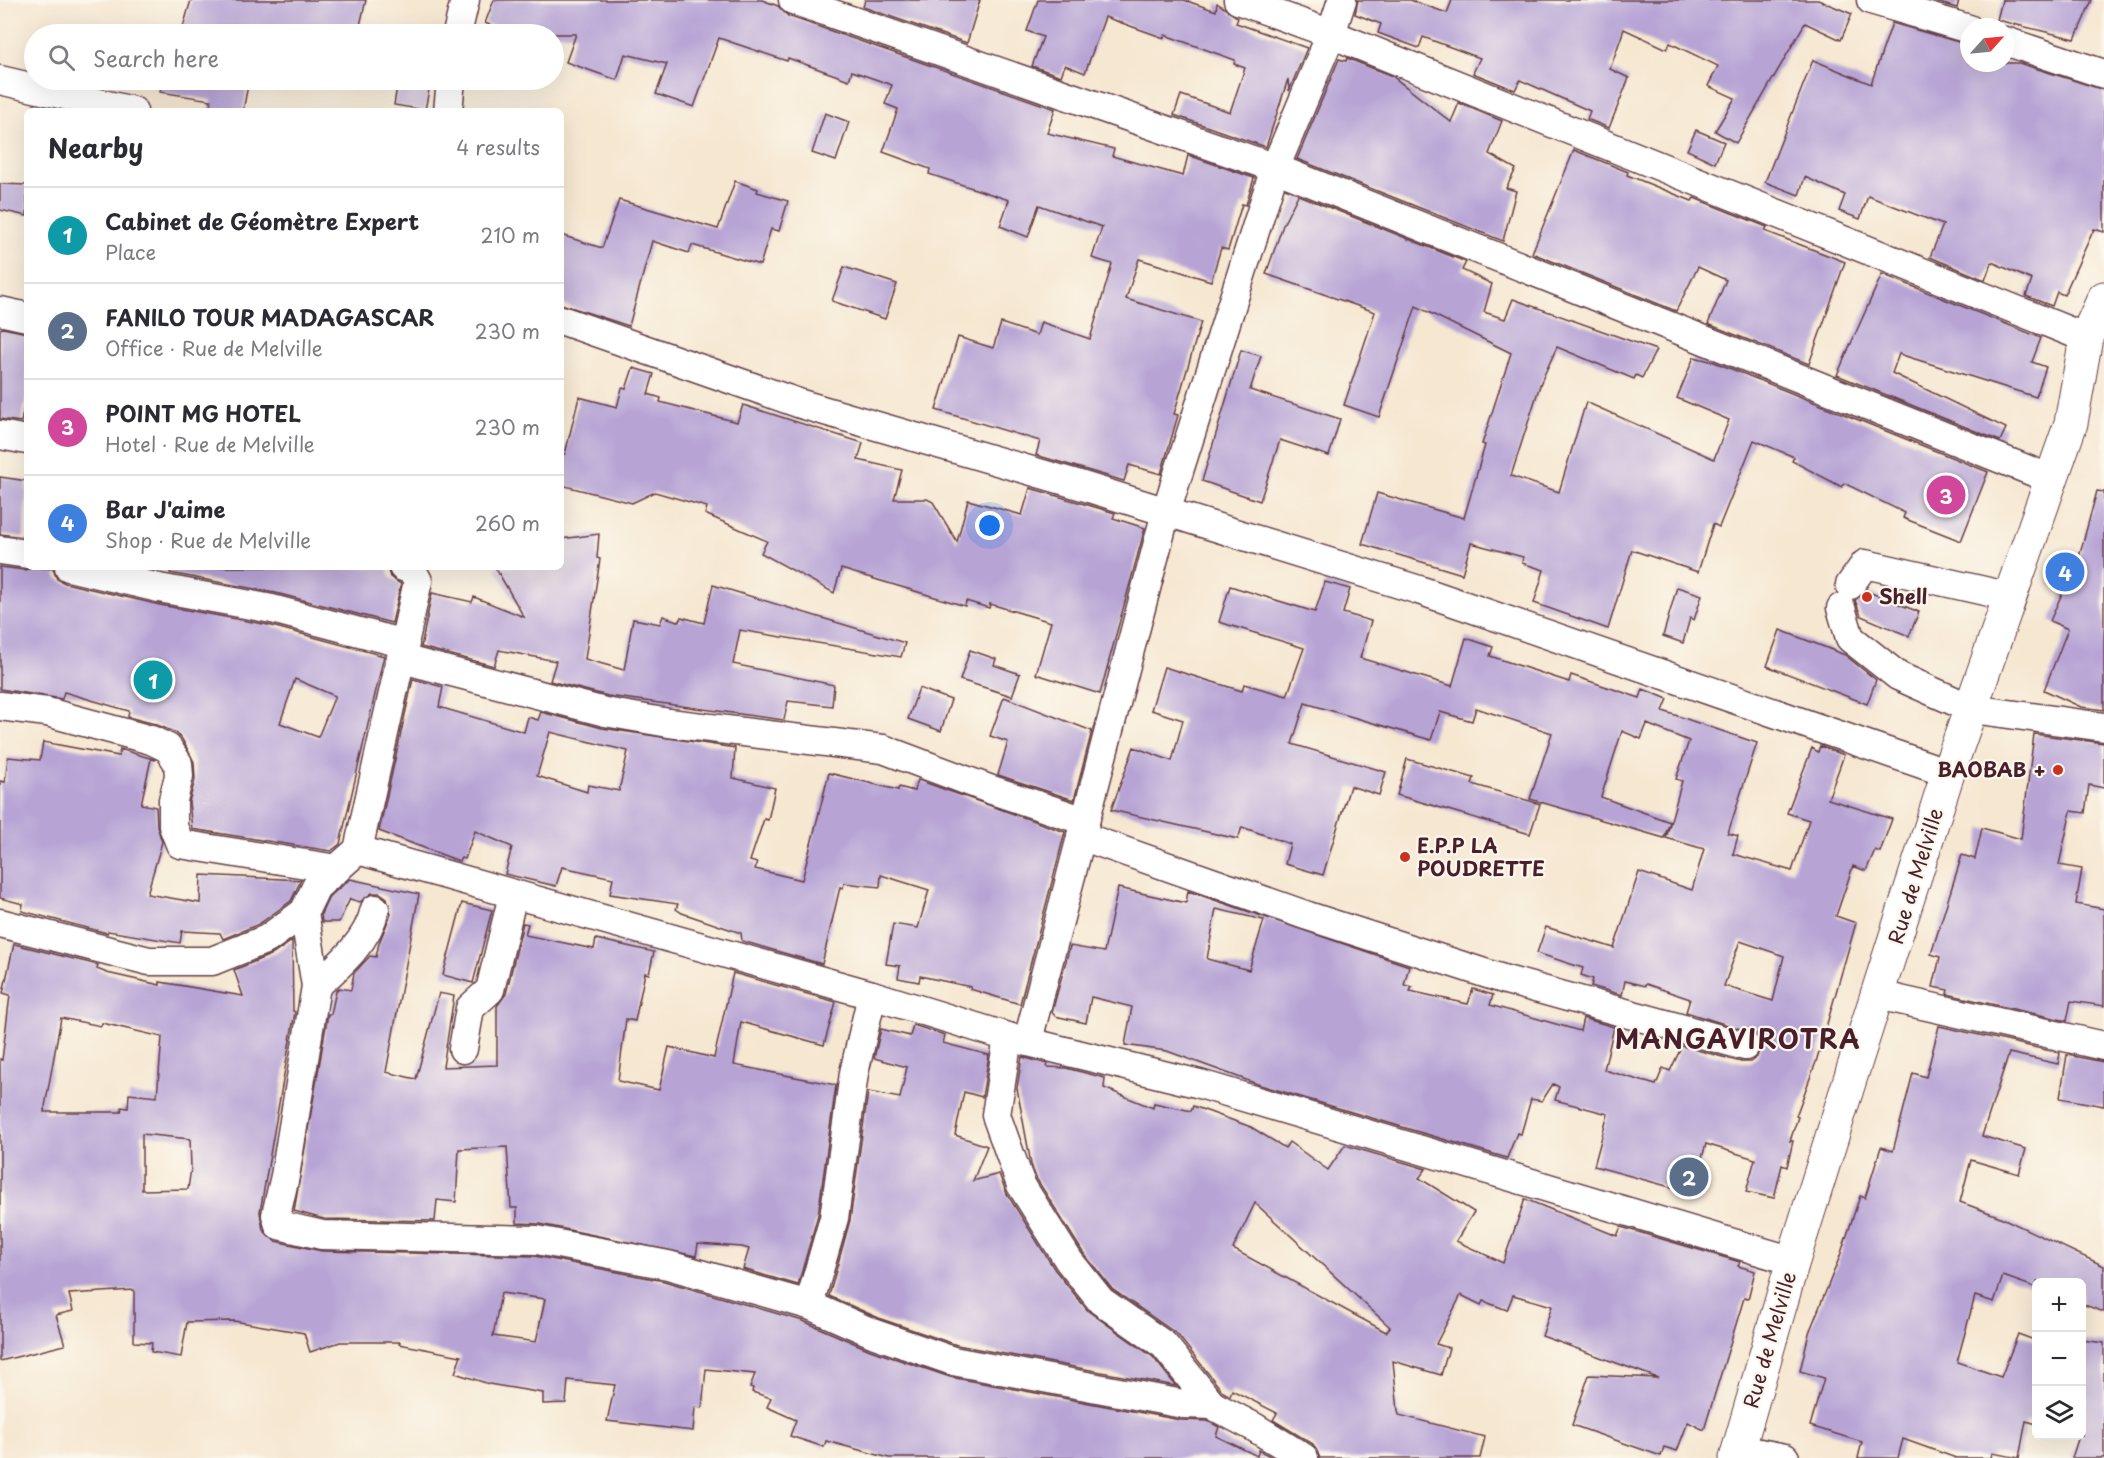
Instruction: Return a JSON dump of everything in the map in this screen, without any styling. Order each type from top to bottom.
[{"type":"main road","name":"Rue de Melville","points":[[1738,1453],[1793,1261],[1948,773],[2071,423],[2086,338],[2104,298]]},
{"type":"street","points":[[459,24],[465,0]]},
{"type":"street","points":[[793,0],[1275,168],[2051,480]]},
{"type":"street","points":[[1238,0],[1331,34],[2086,338]]},
{"type":"street","points":[[1304,1458],[1254,1427],[1212,1405],[1164,1345],[1101,1301],[1070,1261],[1021,1185],[996,1115],[1083,828],[1166,512],[1275,168],[1331,34],[1342,0]]},
{"type":"street","points":[[1871,0],[1960,26]]},
{"type":"street","points":[[2014,44],[2104,74]]},
{"type":"street","points":[[0,80],[24,86]]},
{"type":"street","points":[[43,90],[120,108]]},
{"type":"street","points":[[448,108],[450,90]]},
{"type":"street","points":[[0,311],[24,316]]},
{"type":"street","points":[[564,321],[801,404],[1419,590],[1948,773]]},
{"type":"street","points":[[0,435],[24,439]]},
{"type":"street","points":[[0,550],[24,554]]},
{"type":"street","points":[[2011,597],[1865,564],[1845,596],[1850,638],[1898,676],[1972,709],[2104,728]]},
{"type":"street","points":[[82,570],[159,588],[272,609],[404,652],[605,712],[669,723],[883,749],[1308,916],[1484,973],[1745,1046]]},
{"type":"street","points":[[0,923],[149,961],[212,961],[267,939],[304,912],[316,887],[358,850],[418,581],[412,570]]},
{"type":"street","points":[[0,706],[47,712],[152,740],[168,748],[178,763],[173,826],[180,844],[337,869]]},
{"type":"street","points":[[358,850],[1018,1038],[1211,1088],[1793,1261]]},
{"type":"street","points":[[463,1049],[470,1008],[490,990],[513,894]]},
{"type":"street","points":[[316,986],[344,962],[372,921],[375,909]]},
{"type":"street","points":[[304,912],[316,986],[285,1176],[276,1215],[279,1225],[322,1235],[537,1240],[668,1265],[809,1305],[875,1334],[953,1361],[1183,1404],[1212,1405]]},
{"type":"street","points":[[809,1305],[834,1218],[854,1073],[872,995]]},
{"type":"street","points":[[1878,995],[2104,1046]]},
{"type":"street","points":[[1738,1453],[1785,1458]]},
{"type":"building","points":[[191,0],[366,0],[360,24],[184,24]]},
{"type":"building","points":[[494,0],[762,0],[778,6],[788,16],[1055,109],[1047,133],[1114,149],[1112,156],[1183,176],[1188,155],[1254,178],[1246,205],[1242,204],[1228,250],[1221,248],[1211,281],[1139,259],[1126,299],[1201,322],[1174,414],[1178,415],[1161,474],[1129,465],[1124,481],[1036,455],[1040,441],[936,410],[958,337],[993,348],[1001,323],[1037,335],[1041,322],[1090,339],[1112,264],[1092,258],[1102,227],[1039,205],[1028,237],[1000,226],[1009,200],[929,174],[930,169],[883,152],[898,109],[885,104],[892,85],[852,71],[849,80],[788,58],[787,61],[719,38],[694,107],[656,94],[667,64],[625,54],[617,80],[566,62],[576,34],[564,34],[564,24],[485,23]]},
{"type":"building","points":[[865,0],[980,0],[967,43],[863,7]]},
{"type":"building","points":[[1038,0],[1184,0],[1216,11],[1217,3],[1238,18],[1236,23],[1307,48],[1289,91],[1288,79],[1266,147],[1174,115],[1181,95],[1230,112],[1245,68],[1234,64],[1235,60],[1165,35],[1164,38],[1105,17],[1085,73],[1065,65],[1061,76],[1032,66],[1043,37],[1027,31]]},
{"type":"building","points":[[1358,0],[1410,0],[1447,13],[1452,0],[1818,0],[1852,14],[1841,40],[1805,23],[1736,143],[1715,131],[1735,98],[1708,86],[1718,66],[1670,43],[1667,49],[1624,29],[1610,69],[1629,78],[1609,128],[1587,119],[1590,111],[1520,80],[1515,90],[1473,73],[1480,58],[1423,37],[1419,48],[1378,33],[1381,24],[1355,14]]},
{"type":"building","points":[[1929,0],[1959,0],[1957,8]]},
{"type":"building","points":[[2002,0],[2092,0],[2075,39],[2014,24],[2014,18],[1998,18]]},
{"type":"building","points":[[1892,23],[1960,42],[1960,72],[2014,72],[2014,63],[2019,63],[2104,90],[2104,232],[2094,229],[2064,295],[2057,292],[2052,306],[2026,296],[2032,280],[1992,262],[1985,280],[1930,257],[1943,225],[1868,196],[1860,219],[1839,211],[1845,195],[1805,177],[1799,195],[1765,182],[1813,60],[1871,84]]},
{"type":"building","points":[[1347,58],[1392,76],[1451,122],[1459,103],[1502,121],[1489,154],[1516,169],[1506,188],[1516,191],[1503,241],[1297,159],[1339,59],[1346,61]]},
{"type":"building","points":[[160,90],[247,90],[244,108],[210,108],[211,100],[160,92]]},
{"type":"building","points":[[396,90],[429,90],[425,108],[394,105]]},
{"type":"building","points":[[825,113],[849,122],[836,161],[812,153]]},
{"type":"building","points":[[1696,130],[1724,142],[1715,163],[1687,150]]},
{"type":"building","points":[[1574,150],[1628,172],[1627,175],[1767,227],[1765,231],[1845,262],[1809,364],[1708,324],[1726,280],[1698,267],[1676,311],[1532,253]]},
{"type":"building","points":[[735,181],[758,189],[757,192],[788,201],[779,231],[771,229],[760,265],[692,245],[689,253],[652,241],[629,326],[564,305],[564,236],[602,248],[619,200],[718,229]]},
{"type":"building","points":[[0,184],[24,185],[24,215],[0,210]]},
{"type":"building","points":[[1298,195],[1466,262],[1462,270],[1492,284],[1484,312],[1505,319],[1513,299],[1656,350],[1642,378],[1636,375],[1634,379],[1557,347],[1541,382],[1511,476],[1559,492],[1586,402],[1714,459],[1729,420],[1677,398],[1694,357],[1714,362],[1988,472],[1961,541],[1903,518],[1905,513],[1844,483],[1842,487],[1792,461],[1794,457],[1754,440],[1719,527],[1713,524],[1698,572],[1632,550],[1608,629],[1534,603],[1544,570],[1522,563],[1523,557],[1471,543],[1462,574],[1362,544],[1377,493],[1464,518],[1485,445],[1482,444],[1511,353],[1416,306],[1379,417],[1344,405],[1375,312],[1266,274],[1283,225]]},
{"type":"building","points":[[844,267],[897,284],[885,319],[832,301]]},
{"type":"building","points":[[1882,274],[2041,338],[2032,362],[2046,367],[2036,397],[1899,354],[1892,373],[2006,428],[2000,441],[1837,375]]},
{"type":"building","points":[[0,329],[24,332],[24,407],[21,422],[0,419]]},
{"type":"building","points":[[1241,350],[1261,356],[1250,390],[1340,419],[1329,456],[1280,440],[1260,501],[1202,481]]},
{"type":"building","points":[[633,368],[654,374],[648,394],[661,398],[660,402],[737,422],[743,405],[863,443],[858,460],[902,470],[894,499],[927,499],[933,502],[957,542],[968,500],[1022,515],[1030,488],[1115,513],[1113,518],[1145,528],[1100,694],[1036,674],[1051,622],[990,604],[989,608],[966,601],[965,606],[841,569],[834,593],[761,553],[767,541],[705,514],[707,507],[655,492],[632,503],[564,486],[564,454],[579,397],[617,407],[622,388],[626,389]]},
{"type":"building","points":[[0,477],[24,481],[24,537],[0,534]]},
{"type":"building","points":[[2097,491],[2104,492],[2104,710],[2081,707],[2044,690],[2068,629],[2050,621],[2064,589],[2049,584],[2061,551],[2079,557]]},
{"type":"building","points":[[599,534],[597,558],[600,559],[585,659],[624,670],[633,619],[660,624],[663,616],[680,622],[681,617],[704,623],[713,585],[905,643],[901,657],[740,630],[733,664],[834,685],[832,706],[788,701],[784,720],[608,696],[550,681],[556,661],[499,650],[494,666],[421,647],[432,593],[472,602],[474,597],[524,617],[497,570],[564,570],[564,539]]},
{"type":"building","points":[[0,567],[53,570],[57,579],[65,583],[160,605],[268,625],[384,656],[340,844],[331,851],[192,829],[189,802],[195,780],[194,762],[182,739],[176,733],[155,724],[128,717],[129,711],[64,692],[62,699],[0,689]],"holes":[[[295,679],[335,696],[318,737],[280,723]]]},
{"type":"building","points":[[171,570],[388,570],[390,577],[401,584],[392,623],[276,593],[170,573]]},
{"type":"building","points":[[1325,582],[1350,589],[1343,613],[1371,621],[1360,658],[1452,686],[1466,638],[1493,647],[1490,656],[1569,682],[1571,675],[1640,698],[1643,689],[1668,699],[1663,711],[1757,743],[1728,833],[1738,836],[1733,854],[1792,871],[1809,820],[1787,813],[1812,748],[1818,752],[1820,746],[1844,755],[1828,799],[1892,819],[1880,852],[1875,850],[1866,871],[1853,866],[1836,916],[1856,923],[1816,1062],[1796,1116],[1798,1117],[1790,1141],[1793,1141],[1787,1167],[1782,1165],[1774,1198],[1746,1192],[1755,1159],[1706,1144],[1692,1193],[1594,1166],[1608,1114],[1555,1100],[1559,1087],[1553,1084],[1542,1101],[1531,1099],[1521,1134],[1517,1133],[1507,1158],[1260,1085],[1167,1051],[1125,1045],[1132,1007],[1091,997],[1086,1023],[1055,1016],[1052,1012],[1070,946],[1104,952],[1118,888],[1186,903],[1188,891],[1409,966],[1404,985],[1412,987],[1410,991],[1468,1004],[1473,989],[1493,995],[1490,1005],[1580,1031],[1583,1018],[1614,1027],[1604,1070],[1656,1085],[1663,1068],[1670,1071],[1682,1046],[1741,1062],[1750,1062],[1757,1057],[1761,1042],[1756,1034],[1686,1012],[1690,999],[1646,984],[1645,986],[1625,981],[1622,995],[1591,986],[1593,979],[1581,975],[1583,968],[1537,953],[1546,927],[1614,948],[1639,872],[1692,890],[1704,849],[1666,838],[1682,781],[1676,779],[1689,741],[1647,724],[1641,739],[1622,731],[1601,797],[1670,822],[1664,838],[1530,799],[1552,733],[1476,708],[1472,721],[1440,712],[1431,740],[1305,703],[1292,744],[1386,772],[1379,795],[1350,786],[1323,875],[1285,864],[1290,844],[1242,827],[1238,839],[1111,810],[1134,747],[1172,761],[1183,720],[1151,710],[1164,667],[1242,691],[1244,684],[1287,696],[1304,648],[1219,622],[1230,586],[1315,612]],"holes":[[[1216,909],[1264,920],[1249,970],[1207,959]],[[1740,941],[1784,956],[1773,1001],[1724,986]]]},
{"type":"building","points":[[1677,587],[1702,595],[1694,620],[1690,618],[1683,643],[1663,636]]},
{"type":"building","points":[[1866,591],[1919,612],[1909,636],[1861,616],[1855,600]]},
{"type":"building","points":[[1780,630],[1845,655],[1876,680],[1867,704],[1767,666]]},
{"type":"building","points":[[970,650],[996,659],[994,665],[1020,674],[1012,696],[960,680]]},
{"type":"building","points":[[413,679],[443,687],[439,707],[524,732],[528,717],[538,720],[541,712],[602,728],[735,748],[733,778],[775,788],[768,820],[764,819],[750,861],[757,863],[755,869],[802,880],[829,773],[898,790],[899,787],[914,791],[918,780],[1065,832],[1020,1004],[970,989],[971,987],[920,976],[919,982],[898,978],[900,966],[886,964],[893,924],[918,928],[929,890],[881,875],[880,887],[844,883],[843,888],[840,887],[822,964],[742,941],[741,933],[682,913],[676,909],[678,904],[610,894],[613,878],[562,867],[556,886],[505,874],[512,847],[475,831],[465,859],[461,858],[459,861],[379,831]],"holes":[[[550,732],[628,751],[619,791],[588,785],[587,792],[537,776]]]},
{"type":"building","points":[[919,688],[951,700],[941,731],[908,719]]},
{"type":"building","points":[[1004,697],[1092,731],[1074,800],[998,775],[1008,742],[990,736]]},
{"type":"building","points":[[2034,734],[2104,743],[2104,788],[2089,785],[2085,813],[2071,811],[2059,865],[2082,869],[2076,904],[2104,909],[2104,1006],[2071,1001],[2067,1021],[1947,994],[1948,990],[1933,987],[1940,957],[1931,954],[1962,855],[1975,859],[1982,828],[2021,839]]},
{"type":"building","points":[[43,742],[119,756],[120,749],[156,760],[151,759],[141,804],[156,807],[157,826],[162,842],[147,894],[200,903],[201,875],[301,880],[291,901],[259,924],[223,939],[220,933],[182,931],[180,943],[108,931],[107,933],[22,911],[23,904],[0,898],[0,781],[5,782],[8,757],[40,760]]},
{"type":"building","points":[[1407,759],[1474,778],[1472,784],[1540,804],[1530,834],[1397,795]]},
{"type":"building","points":[[350,879],[419,894],[386,1072],[416,1079],[439,993],[454,996],[443,1067],[497,1065],[497,1006],[506,994],[523,923],[528,924],[525,935],[594,949],[596,939],[654,952],[649,974],[645,973],[635,1021],[626,1019],[618,1081],[659,1090],[669,1047],[714,1058],[733,973],[836,1002],[824,1045],[741,1022],[734,1065],[836,1085],[818,1215],[798,1285],[743,1269],[749,1249],[742,1247],[698,1244],[696,1256],[540,1224],[517,1223],[517,1208],[511,1208],[507,1147],[459,1149],[456,1202],[437,1200],[435,1221],[324,1219],[294,1211],[328,1014],[331,1014],[336,991],[339,988],[351,990],[354,973],[370,956],[376,957],[391,914],[387,898],[380,893],[372,893],[360,902],[350,899],[339,922],[322,922],[321,914],[329,897]]},
{"type":"building","points":[[462,903],[492,910],[473,983],[443,975]]},
{"type":"building","points":[[292,941],[293,1011],[295,1012],[260,1212],[263,1230],[275,1241],[322,1251],[535,1256],[664,1281],[803,1321],[870,1350],[950,1377],[1180,1420],[1208,1421],[1219,1427],[1216,1436],[1257,1456],[1259,1450],[1273,1458],[889,1458],[826,1441],[824,1447],[790,1436],[796,1420],[767,1407],[771,1398],[752,1392],[753,1388],[750,1387],[755,1374],[706,1369],[702,1408],[695,1407],[693,1431],[607,1421],[615,1385],[568,1380],[566,1403],[543,1404],[543,1393],[489,1384],[455,1373],[461,1356],[399,1344],[400,1342],[340,1342],[310,1352],[304,1333],[234,1321],[187,1322],[181,1357],[151,1352],[152,1343],[134,1342],[134,1290],[69,1294],[73,1311],[56,1315],[65,1345],[0,1361],[0,1059],[2,1060],[10,995],[3,993],[14,944],[98,965],[97,969],[107,973],[160,985],[160,982],[243,996],[234,970],[273,954]],"holes":[[[61,1018],[101,1026],[102,1023],[162,1037],[157,1097],[129,1094],[128,1108],[122,1107],[121,1112],[44,1112]],[[142,1134],[190,1139],[191,1168],[188,1189],[142,1190]],[[501,1293],[545,1299],[536,1342],[493,1336]]]},
{"type":"building","points":[[913,1025],[945,1035],[943,1043],[989,1055],[982,1097],[964,1092],[955,1135],[987,1146],[973,1181],[999,1174],[1007,1194],[1055,1270],[1088,1311],[1153,1357],[1176,1386],[957,1345],[881,1319],[829,1296],[850,1220],[868,1092],[900,1098],[907,1067],[874,1058],[881,1029],[910,1036]]},
{"type":"building","points":[[1939,1026],[2060,1053],[2058,1064],[2009,1053],[1982,1136],[2026,1149],[2019,1174],[1971,1160],[1960,1202],[1998,1216],[2104,1266],[2104,1312],[2086,1305],[2086,1278],[2032,1278],[2032,1286],[2003,1276],[1994,1302],[1975,1296],[1957,1362],[2001,1377],[2018,1334],[2032,1339],[2032,1423],[2026,1421],[2019,1458],[1992,1453],[1991,1458],[1956,1458],[1903,1439],[1898,1458],[1858,1458],[1862,1442],[1810,1426],[1824,1378],[1800,1371],[1809,1333],[1840,1256],[1860,1196],[1865,1198],[1881,1147],[1893,1151],[1913,1073],[1926,1077]]},
{"type":"building","points":[[2067,1055],[2104,1062],[2104,1106],[2060,1098]]},
{"type":"building","points":[[1022,1057],[1048,1064],[1047,1067],[1066,1068],[1105,1078],[1104,1088],[1153,1108],[1154,1103],[1191,1111],[1193,1106],[1251,1127],[1285,1148],[1289,1142],[1328,1170],[1345,1145],[1426,1169],[1419,1178],[1474,1212],[1456,1241],[1503,1263],[1525,1199],[1617,1236],[1621,1227],[1740,1262],[1738,1266],[1755,1271],[1748,1299],[1744,1298],[1704,1430],[1688,1422],[1677,1451],[1664,1447],[1661,1456],[1572,1425],[1589,1375],[1658,1378],[1542,1336],[1552,1306],[1513,1295],[1507,1310],[1483,1301],[1481,1305],[1461,1295],[1436,1344],[1449,1348],[1441,1375],[1393,1361],[1398,1411],[1399,1415],[1485,1437],[1480,1458],[1320,1458],[1313,1444],[1273,1420],[1277,1413],[1232,1390],[1230,1396],[1223,1392],[1177,1334],[1112,1289],[1082,1251],[1036,1178],[1031,1164],[1017,1088]],"holes":[[[1255,1203],[1390,1327],[1386,1332],[1233,1249]]]},
{"type":"building","points":[[2086,1341],[2104,1343],[2104,1458],[2072,1458],[2078,1440],[2086,1440]]},
{"type":"place","name":"POINT MG HOTEL","points":[[1946,495]]},
{"type":"place","name":"Bar J'aime","points":[[2065,572]]},
{"type":"place","name":"Shell","points":[[1867,597]]},
{"type":"place","name":"Cabinet de Géomètre Expert","points":[[153,680]]},
{"type":"place","name":"BAOBAB +","points":[[2058,770]]},
{"type":"place","name":"E.P.P LA POUDRETTE","points":[[1405,857]]},
{"type":"place","name":"FANILO TOUR MADAGASCAR","points":[[1689,1177]]},
{"type":"district","name":"MANGAVIROTRA","points":[[1738,1040]]}]
